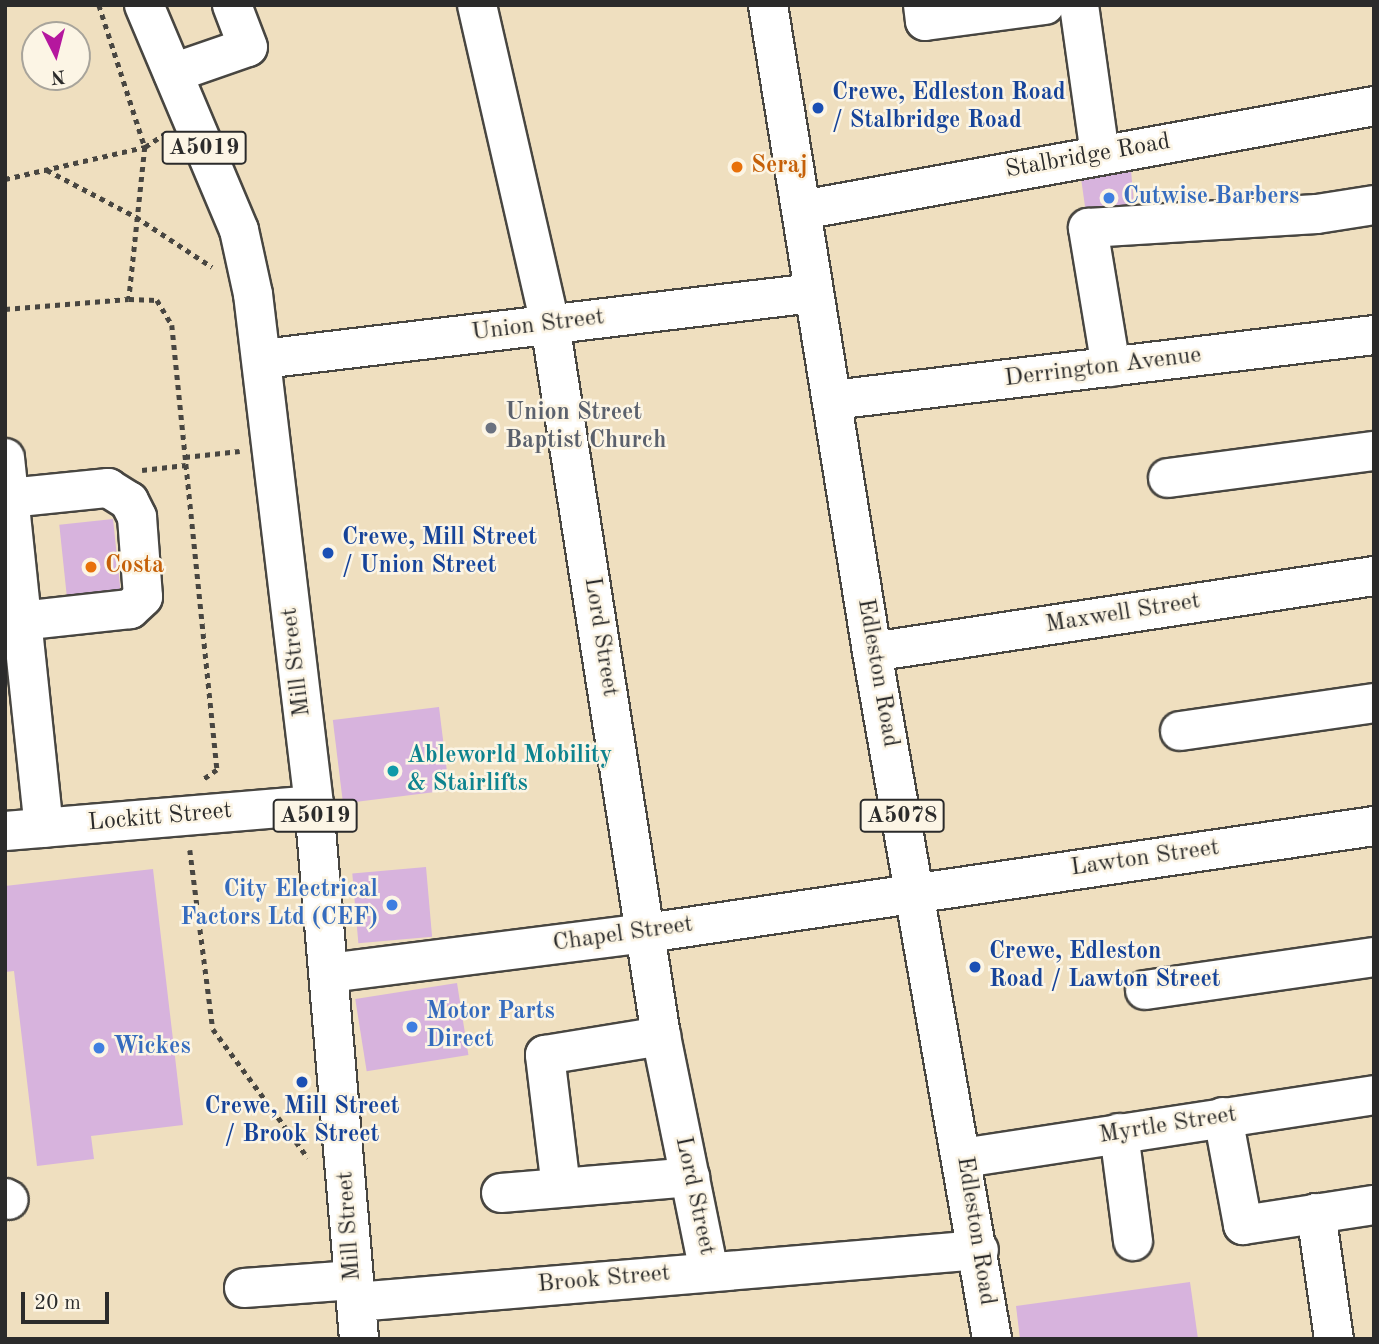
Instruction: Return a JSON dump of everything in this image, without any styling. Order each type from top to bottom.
[{"type":"street","name":"Mill Street","points":[[144,5],[239,230],[253,294],[263,359],[314,805],[356,1307]]},
{"type":"street","points":[[173,74],[248,47],[232,5]]},
{"type":"street","name":"Lord Street","points":[[477,5],[550,324],[661,1036],[709,1271]]},
{"type":"street","name":"Edleston Road","points":[[768,5],[872,652],[963,1158],[992,1339]]},
{"type":"street","points":[[923,5],[925,20],[1045,5]]},
{"type":"street","points":[[1079,5],[1100,154]]},
{"type":"street","name":"Stalbridge Road","points":[[802,211],[1100,154],[1374,106]]},
{"type":"street","points":[[1111,367],[1088,228],[1317,214],[1374,205]]},
{"type":"street","name":"Union Street","points":[[263,359],[813,293]]},
{"type":"street","name":"Derrington Avenue","points":[[833,400],[1374,335]]},
{"type":"street","points":[[1168,478],[1374,451]]},
{"type":"street","points":[[5,458],[44,828]]},
{"type":"street","points":[[9,499],[108,488],[129,501],[137,517],[143,597],[130,609],[22,621]]},
{"type":"street","name":"Maxwell Street","points":[[872,652],[1374,576]]},
{"type":"street","points":[[1181,731],[1374,703]]},
{"type":"street","name":"Lockitt Street","points":[[5,831],[314,805]]},
{"type":"street","name":"Lawton Street","points":[[916,892],[1374,826]]},
{"type":"street","name":"Chapel Street","points":[[329,973],[647,933],[916,892]]},
{"type":"street","points":[[1145,990],[1374,957]]},
{"type":"street","points":[[559,1171],[545,1055],[661,1036]]},
{"type":"street","name":"Myrtle Street","points":[[963,1158],[1374,1095]]},
{"type":"street","points":[[1223,1118],[1243,1225],[1374,1205]]},
{"type":"street","points":[[1119,1133],[1133,1241]]},
{"type":"street","points":[[501,1193],[690,1177]]},
{"type":"street","points":[[1316,1213],[1334,1339]]},
{"type":"street","name":"Brook Street","points":[[244,1288],[356,1307],[709,1271],[979,1250]]},
{"type":"path","points":[[99,5],[145,147],[129,299]]},
{"type":"path","points":[[5,179],[145,147],[190,115]]},
{"type":"path","points":[[47,170],[136,217],[253,294]]},
{"type":"path","points":[[5,309],[129,299],[158,300],[172,325],[217,770],[194,786]]},
{"type":"path","points":[[185,457],[255,449]]},
{"type":"path","points":[[188,835],[213,1029],[321,1176],[348,1187]]},
{"type":"building","name":"Cutwise Barbers","points":[[1131,170],[1135,217],[1088,228],[1081,178]]},
{"type":"building","points":[[113,519],[121,599],[68,604],[59,525]]},
{"type":"building","name":"Ableworld Mobility & Stairlifts","points":[[439,707],[449,790],[343,803],[333,720]]},
{"type":"building","name":"City Electrical Factors Ltd (CEF)","points":[[426,867],[432,937],[358,943],[352,873]]},
{"type":"building","name":"Wickes","points":[[153,869],[183,1125],[91,1136],[94,1159],[37,1166],[14,971],[5,972],[5,886]]},
{"type":"building","name":"Motor Parts Direct","points":[[457,983],[468,1055],[367,1071],[355,999]]},
{"type":"building","points":[[1190,1282],[1198,1339],[1020,1339],[1016,1306]]},
{"type":"place","name":"Crewe, Edleston Road / Stalbridge Road","points":[[818,108]]},
{"type":"place","name":"Seraj","points":[[737,167]]},
{"type":"place","name":"Cutwise Barbers","points":[[1109,198]]},
{"type":"place","name":"Union Street Baptist Church","points":[[491,428]]},
{"type":"place","name":"Crewe, Mill Street / Union Street","points":[[328,553]]},
{"type":"place","name":"Costa","points":[[91,567]]},
{"type":"place","name":"Ableworld Mobility & Stairlifts","points":[[393,771]]},
{"type":"place","name":"City Electrical Factors Ltd (CEF)","points":[[392,905]]},
{"type":"place","name":"Crewe, Edleston Road / Lawton Street","points":[[975,967]]},
{"type":"place","name":"Motor Parts Direct","points":[[412,1027]]},
{"type":"place","name":"Wickes","points":[[99,1048]]},
{"type":"place","name":"Crewe, Mill Street / Brook Street","points":[[302,1082]]}]
